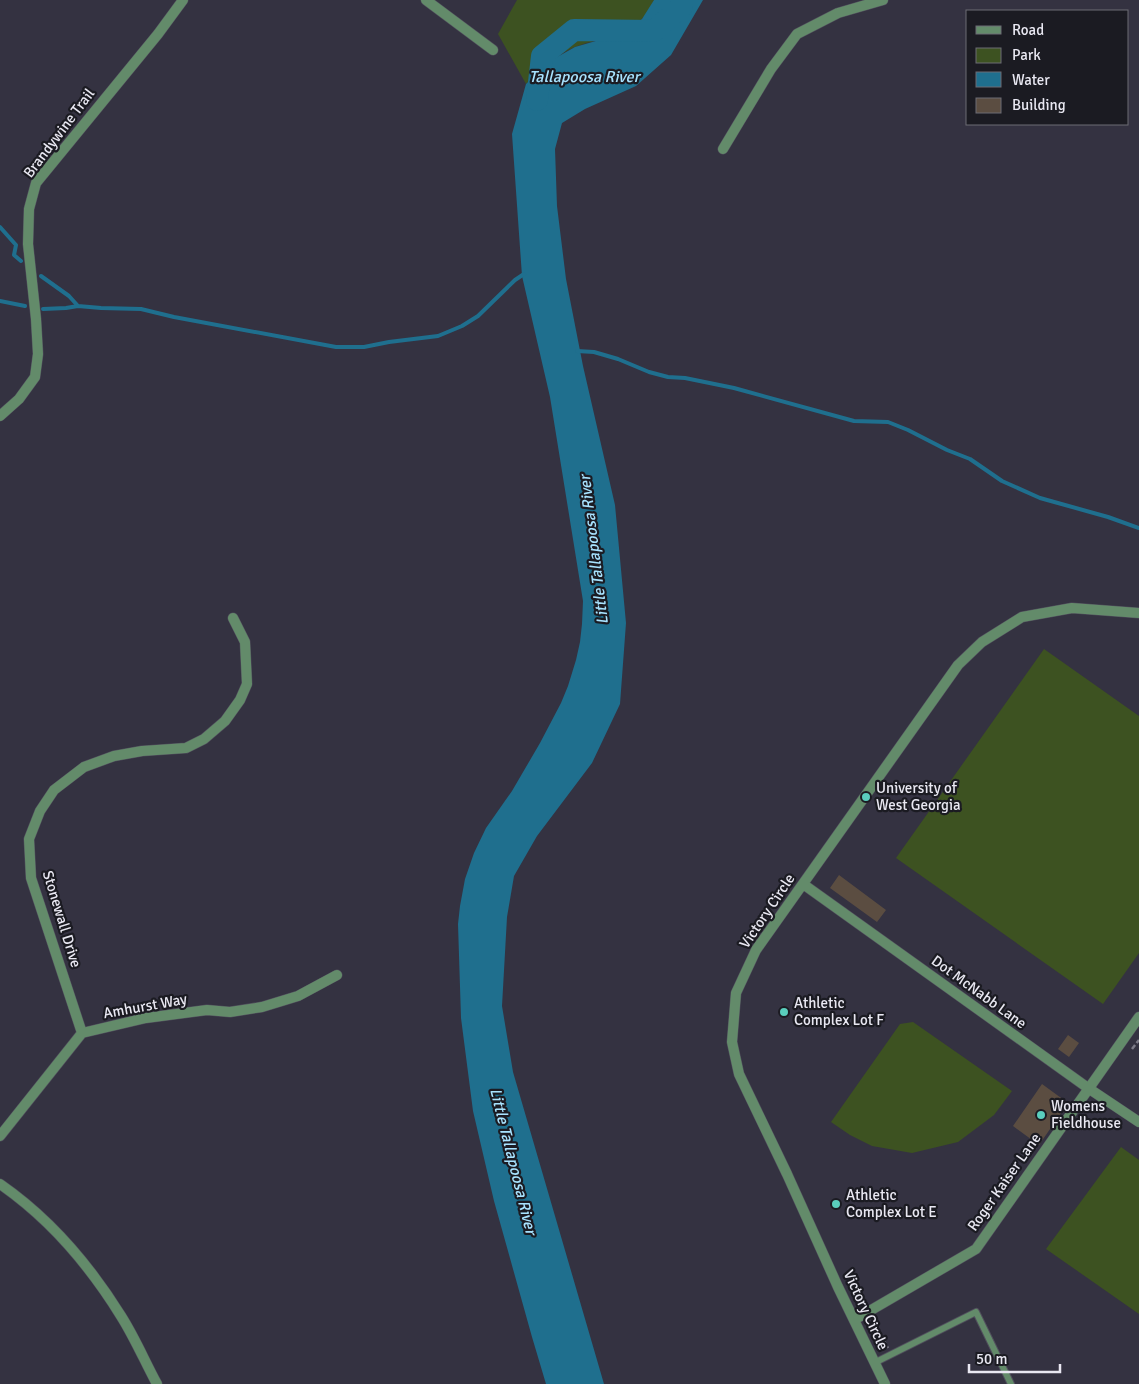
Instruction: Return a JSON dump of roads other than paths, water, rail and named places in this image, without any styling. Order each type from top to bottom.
[{"type":"street","name":"Brandywine Trail","points":[[0,416],[19,399],[35,377],[38,354],[28,244],[29,209],[36,183],[158,34],[183,0]]},
{"type":"street","points":[[426,0],[492,50]]},
{"type":"street","points":[[723,149],[771,69],[797,34],[838,13],[884,0]]},
{"type":"street","name":"Victory Circle","points":[[884,1384],[739,1074],[732,1042],[736,993],[756,950],[802,884],[958,665],[982,642],[1022,617],[1072,608],[1139,613]]},
{"type":"street","name":"Stonewall Drive","points":[[82,1033],[31,878],[29,839],[40,811],[54,790],[84,767],[114,756],[142,751],[186,748],[204,739],[225,721],[240,700],[247,684],[245,642],[233,618]]},
{"type":"street","name":"Dot McNabb Lane","points":[[802,884],[1088,1088],[1139,1122]]},
{"type":"street","name":"Amhurst Way","points":[[82,1033],[146,1018],[207,1010],[230,1012],[262,1007],[298,996],[337,975]]},
{"type":"street","name":"Roger Kaiser Lane","points":[[854,1320],[976,1249],[1139,1017]]},
{"type":"street","points":[[0,1136],[82,1033]]},
{"type":"street","points":[[0,1184],[19,1198],[56,1232],[84,1264],[121,1317],[157,1384]]},
{"type":"lane","points":[[874,1363],[976,1312],[1011,1384]]},
{"type":"water","name":"Tallapoosa River","points":[[654,0],[703,0],[671,55],[636,86],[585,109],[562,123],[555,149],[557,206],[566,279],[583,366],[615,505],[626,623],[620,704],[592,763],[537,836],[514,876],[507,917],[502,1006],[513,1072],[604,1384],[546,1384],[494,1201],[473,1111],[461,1018],[458,924],[465,879],[474,853],[486,828],[512,791],[561,703],[576,660],[582,624],[583,601],[550,397],[522,276],[512,134],[526,84],[550,61],[575,47],[628,30],[642,19]]},
{"type":"waterway","name":"Little Tallapoosa River","points":[[537,100],[542,56],[574,30],[654,31],[682,6],[682,0]]},
{"type":"waterway","points":[[0,227],[16,245],[14,255],[21,261]]},
{"type":"waterway","points":[[43,309],[78,306],[141,309],[174,317],[336,347],[364,347],[438,336],[462,326],[478,316],[515,280],[524,274]]},
{"type":"waterway","points":[[41,276],[69,296],[78,306]]},
{"type":"waterway","points":[[0,301],[25,306]]},
{"type":"waterway","points":[[577,351],[594,352],[618,359],[649,372],[734,388],[854,421],[888,422],[970,459],[1002,481],[1040,498],[1108,517],[1139,528]]},
{"type":"place","name":"University of West Georgia","points":[[866,797]]},
{"type":"place","name":"Athletic Complex Lot F","points":[[784,1012]]},
{"type":"place","name":"Womens Fieldhouse","points":[[1041,1115]]},
{"type":"place","name":"Athletic Complex Lot E","points":[[836,1204]]}]
